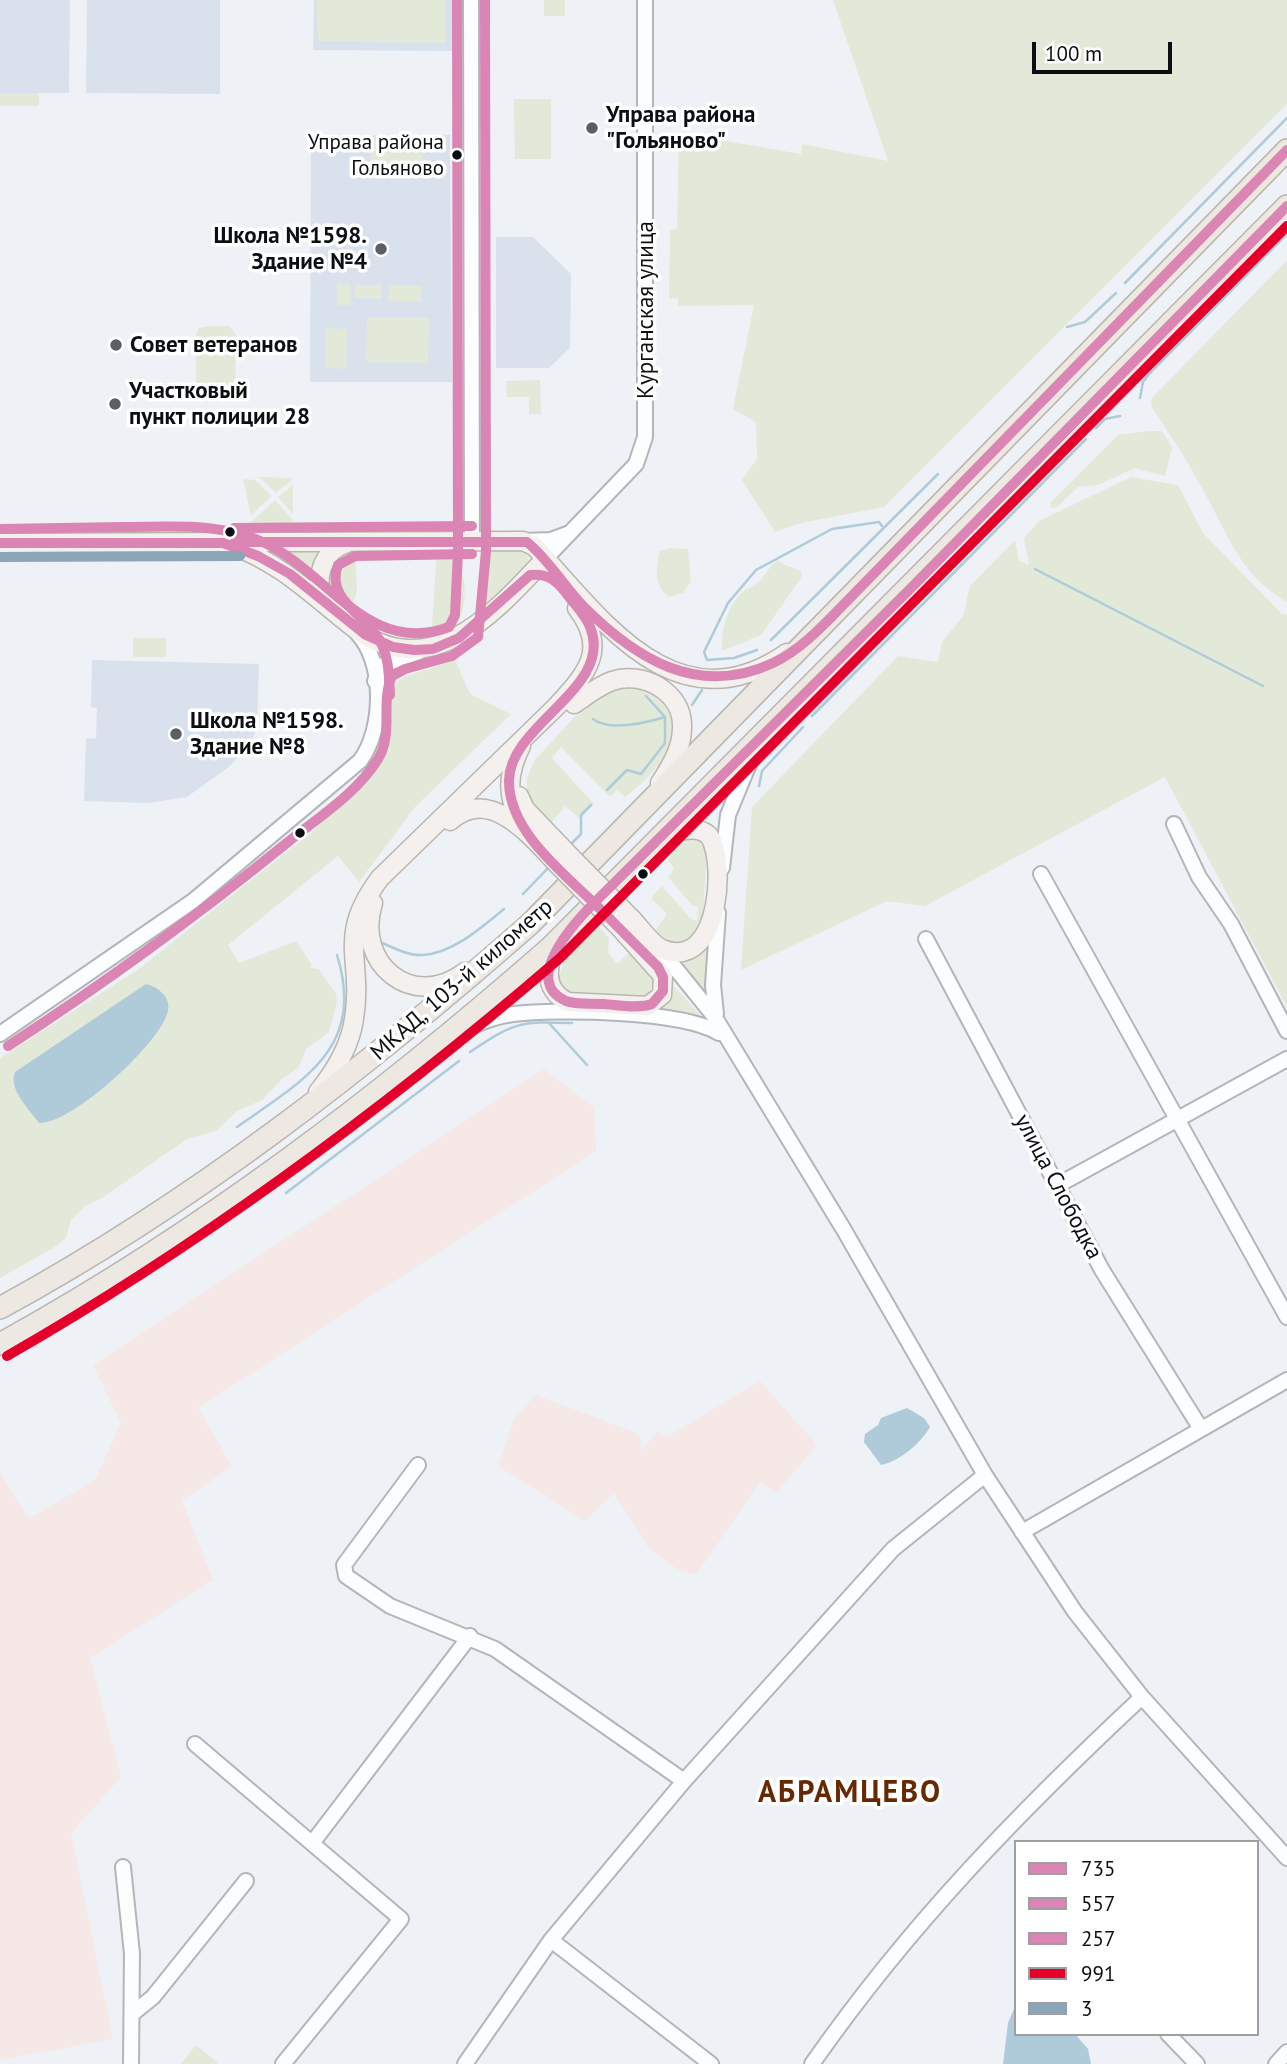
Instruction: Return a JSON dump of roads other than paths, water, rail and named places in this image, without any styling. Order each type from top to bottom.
[{"type":"highway","name":"МКАД, 103-й километр","points":[[0,1308],[113,1241],[254,1149],[397,1039],[530,924],[1287,150]]},
{"type":"highway","name":"МКАД, 103-й километр","points":[[0,1344],[172,1240],[272,1174],[442,1041],[579,919],[1011,487],[1287,206]]},
{"type":"main road","points":[[209,541],[233,546],[290,574],[351,626],[393,647],[425,650]]},
{"type":"main road","points":[[0,542],[518,541],[534,546],[592,611],[649,661],[667,670],[707,678],[752,672],[774,663],[799,645],[850,598]]},
{"type":"main road","points":[[329,607],[320,592],[322,565],[334,548],[354,542]]},
{"type":"main road","name":"Курганская улица","points":[[425,650],[459,638],[530,575],[544,559]]},
{"type":"main road","points":[[530,575],[545,574],[558,583],[590,626],[594,637],[593,652],[587,668],[568,703],[521,767],[519,797],[565,861],[654,953],[664,985],[657,1002],[648,1006],[568,1002],[557,997],[550,988],[551,960],[579,919]]},
{"type":"main road","points":[[525,831],[509,796],[513,762],[522,745],[591,683],[603,653],[604,636],[592,611]]},
{"type":"main road","points":[[254,1149],[318,1093],[342,1057],[354,1019],[352,941],[367,895],[380,878],[568,703],[612,681],[637,678],[650,681],[673,699],[683,725],[672,765],[656,790],[601,854]]},
{"type":"main road","points":[[530,924],[458,978],[436,987],[402,982],[390,975],[381,965],[369,937],[368,920],[373,903],[387,884],[454,818],[466,810],[483,808],[506,816],[565,861]]},
{"type":"main road","points":[[654,953],[682,951],[701,942],[709,932],[718,858],[717,847],[706,832],[688,830],[665,834]]},
{"type":"street","points":[[471,0],[472,540]]},
{"type":"street","name":"Курганская улица","points":[[544,559],[636,464],[646,437],[645,0]]},
{"type":"street","points":[[518,541],[551,540],[569,534]]},
{"type":"street","points":[[0,1034],[193,901],[349,772],[372,741],[376,719],[375,682],[368,647],[351,626]]},
{"type":"street","points":[[375,682],[383,665],[425,650]]},
{"type":"street","points":[[720,1031],[713,1006],[713,985],[723,843],[729,815],[759,740]]},
{"type":"street","points":[[1174,824],[1199,877],[1231,923],[1287,1031]]},
{"type":"street","points":[[1041,874],[1287,1317]]},
{"type":"street","name":"улица Слободка","points":[[926,939],[1102,1270],[1201,1429]]},
{"type":"street","points":[[654,953],[736,1052],[844,1230],[985,1475],[1075,1612],[1142,1697],[1287,1858]]},
{"type":"street","points":[[442,1041],[492,1019],[533,1013],[639,1014],[695,1022],[720,1031]]},
{"type":"street","points":[[1058,1185],[1287,1059]]},
{"type":"street","points":[[1022,1532],[1287,1380]]},
{"type":"street","points":[[418,1465],[344,1565],[343,1571],[390,1606],[470,1636],[512,1659],[684,1781]]},
{"type":"street","points":[[465,2064],[551,1940],[684,1781],[893,1549],[985,1475]]},
{"type":"street","points":[[313,1842],[470,1636]]},
{"type":"street","points":[[811,2064],[842,2020],[949,1889],[1020,1812],[1142,1697]]},
{"type":"street","points":[[195,1744],[401,1919],[283,2064]]},
{"type":"street","points":[[123,1867],[132,1954],[131,2064]]},
{"type":"street","points":[[132,2014],[153,1997],[246,1881]]},
{"type":"street","points":[[551,1940],[711,2064]]},
{"type":"street","points":[[1170,2036],[1197,2064]]},
{"type":"street","points":[[1276,2064],[1287,2052]]},
{"type":"water","points":[[146,984],[163,993],[168,1001],[168,1011],[162,1025],[149,1042],[133,1061],[92,1097],[72,1111],[39,1123],[17,1092],[14,1085],[15,1072]]},
{"type":"water","points":[[907,1408],[924,1418],[930,1427],[909,1451],[881,1465],[864,1442],[865,1434],[878,1425],[881,1418]]},
{"type":"water","points":[[1014,2009],[1014,2036],[1077,2036],[1088,2049],[1091,2064],[1003,2064],[1008,2023]]},
{"type":"waterway","points":[[1125,283],[1287,118]]},
{"type":"waterway","points":[[1140,398],[1143,382],[1149,374],[1287,234]]},
{"type":"waterway","points":[[1067,327],[1085,322],[1116,293]]},
{"type":"waterway","points":[[1096,428],[1105,419],[1120,416]]},
{"type":"waterway","points":[[812,716],[1086,439]]},
{"type":"waterway","points":[[771,640],[938,474]]},
{"type":"waterway","points":[[757,650],[734,658],[707,660],[704,652],[728,603],[756,570],[832,529],[879,522],[882,526]]},
{"type":"waterway","points":[[1035,569],[1263,686]]},
{"type":"waterway","points":[[692,705],[702,690]]},
{"type":"waterway","points":[[607,790],[627,770],[641,774],[665,743],[665,717],[646,696]]},
{"type":"waterway","points":[[593,719],[618,726],[665,717]]},
{"type":"waterway","points":[[759,786],[762,771],[803,727]]},
{"type":"waterway","points":[[570,845],[581,834],[581,815],[591,805]]},
{"type":"waterway","points":[[523,894],[551,865]]},
{"type":"waterway","points":[[380,942],[411,954],[433,953],[455,945],[504,909]]},
{"type":"waterway","points":[[237,1127],[305,1077],[323,1059],[336,1038],[343,1015],[344,987],[337,955]]},
{"type":"waterway","points":[[548,1022],[587,1065]]},
{"type":"waterway","points":[[470,1052],[517,1026],[572,1023]]},
{"type":"waterway","points":[[286,1193],[459,1061]]},
{"type":"place","name":"Управа района \"Гольяново\"","points":[[592,128]]},
{"type":"place","name":"Управа района Гольяново","points":[[457,155]]},
{"type":"place","name":"Школа №1598. Здание №4","points":[[381,249]]},
{"type":"place","name":"Совет ветеранов","points":[[116,345]]},
{"type":"place","name":"Участковый пункт полиции 28","points":[[115,404]]},
{"type":"place","name":"Школа №1598. Здание №8","points":[[176,734]]},
{"type":"district","name":"АБРАМЦЕВО","points":[[850,1793]]}]
